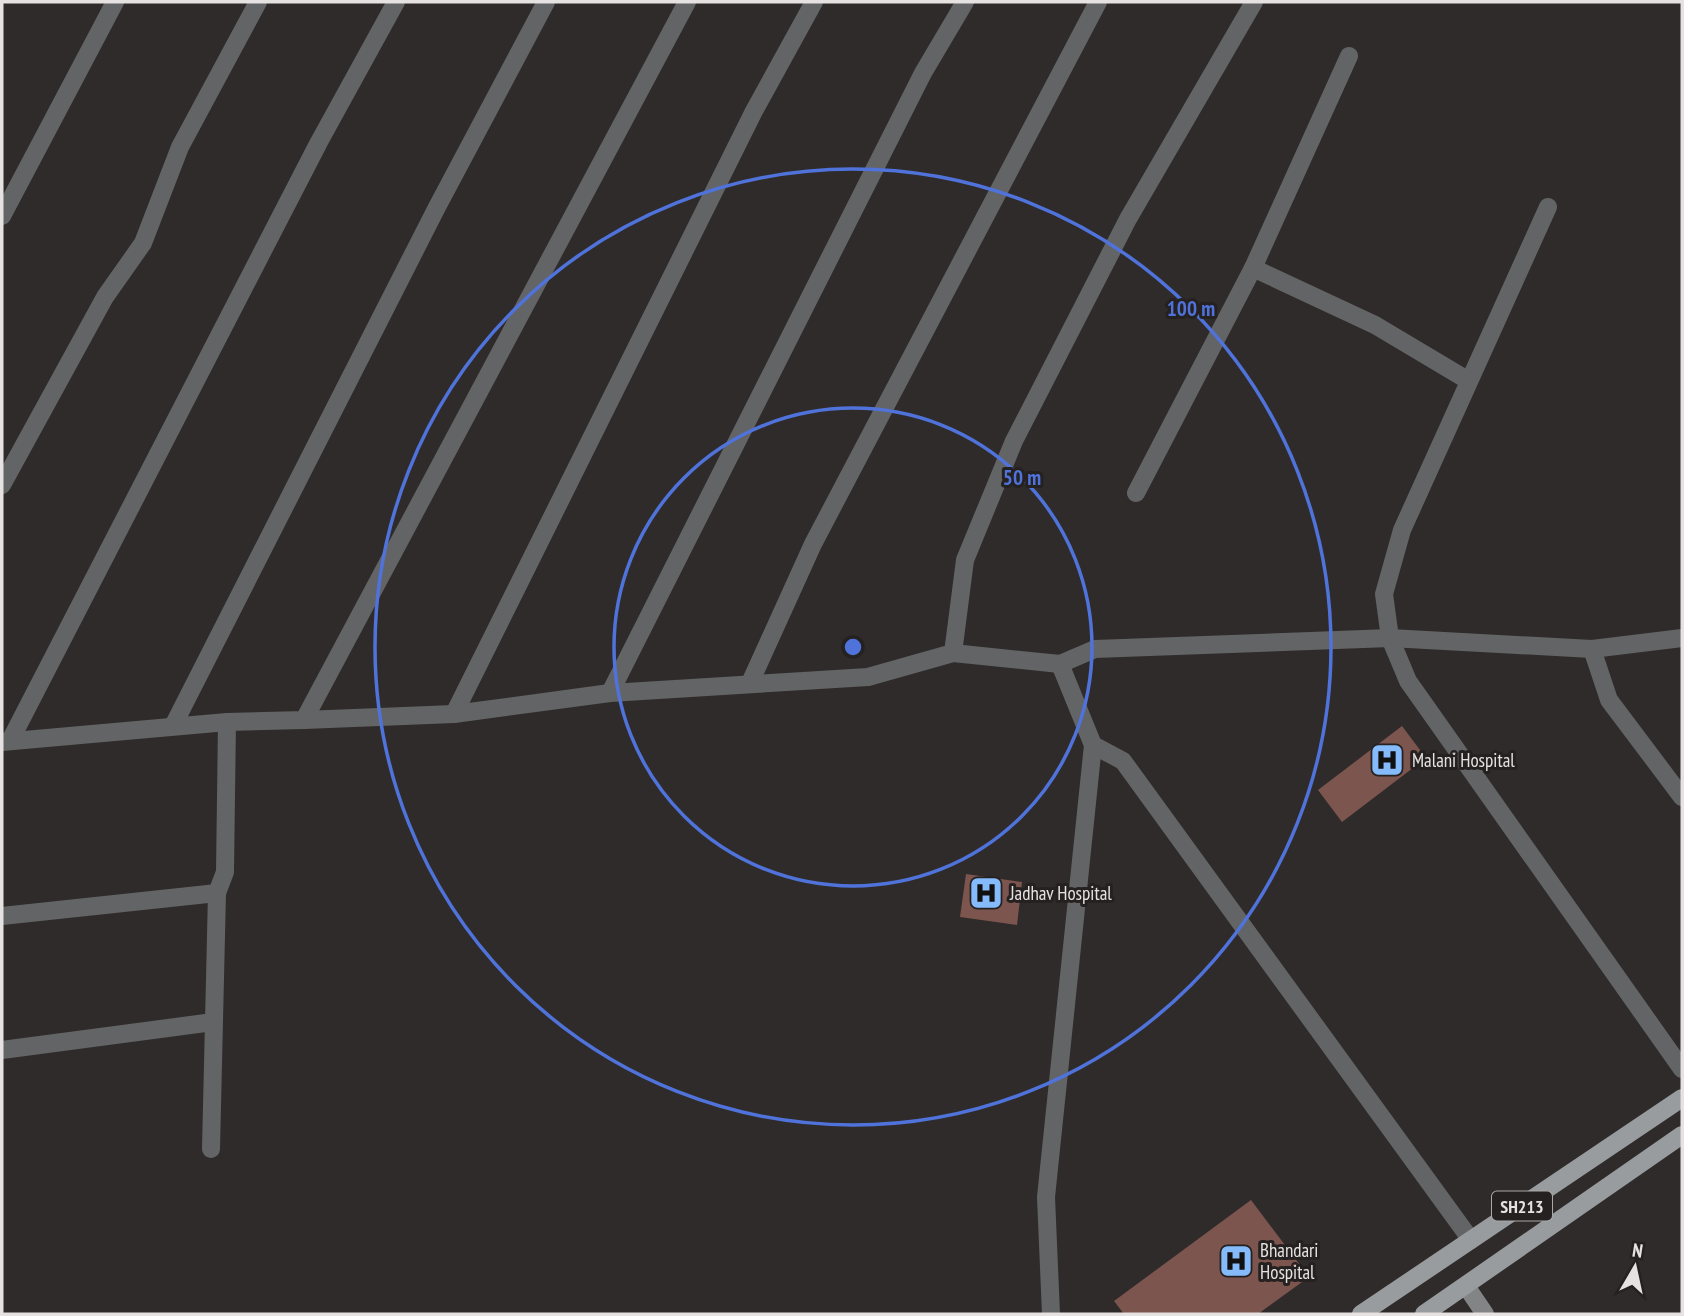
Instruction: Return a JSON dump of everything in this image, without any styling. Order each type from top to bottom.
[{"type":"main road","name":"SH213","points":[[1361,1314],[1682,1098]]},
{"type":"main road","name":"SH213","points":[[1424,1314],[1682,1135]]},
{"type":"main road","points":[[1466,1286],[1485,1314]]},
{"type":"street","points":[[2,216],[115,2]]},
{"type":"street","points":[[2,485],[105,297],[143,243],[180,147],[258,2]]},
{"type":"street","points":[[6,742],[313,154],[396,2]]},
{"type":"street","points":[[173,726],[436,209],[546,2]]},
{"type":"street","points":[[304,720],[687,2]]},
{"type":"street","points":[[454,714],[754,111],[814,2]]},
{"type":"street","points":[[610,693],[923,73],[965,2]]},
{"type":"street","points":[[750,683],[813,544],[1098,2]]},
{"type":"street","points":[[953,653],[965,560],[1014,441],[1128,219],[1254,2]]},
{"type":"street","points":[[1136,493],[1253,268],[1349,56]]},
{"type":"street","points":[[1548,207],[1402,530],[1384,594],[1390,638],[1408,681],[1682,1069]]},
{"type":"street","points":[[1253,268],[1375,326],[1469,380]]},
{"type":"street","points":[[6,742],[228,722],[454,714],[610,693],[868,677],[953,653],[1060,664],[1095,649],[1390,638],[1592,649],[1682,638]]},
{"type":"street","points":[[1592,649],[1609,700],[1682,797]]},
{"type":"street","points":[[1051,1314],[1046,1197],[1093,745],[1060,664]]},
{"type":"street","points":[[212,1149],[216,893],[225,872],[228,722]]},
{"type":"street","points":[[1093,745],[1123,761],[1471,1240]]},
{"type":"street","points":[[2,916],[216,893]]},
{"type":"street","points":[[2,1050],[213,1022]]},
{"type":"building","points":[[1402,726],[1426,758],[1342,822],[1318,790]]},
{"type":"building","points":[[966,874],[1022,882],[1017,925],[960,917]]},
{"type":"building","points":[[1251,1200],[1309,1277],[1258,1314],[1124,1314],[1114,1301]]},
{"type":"place","name":"Malani Hospital","points":[[1387,760]]},
{"type":"place","name":"Jadhav Hospital","points":[[986,893]]},
{"type":"place","name":"Bhandari Hospital","points":[[1236,1261]]}]
